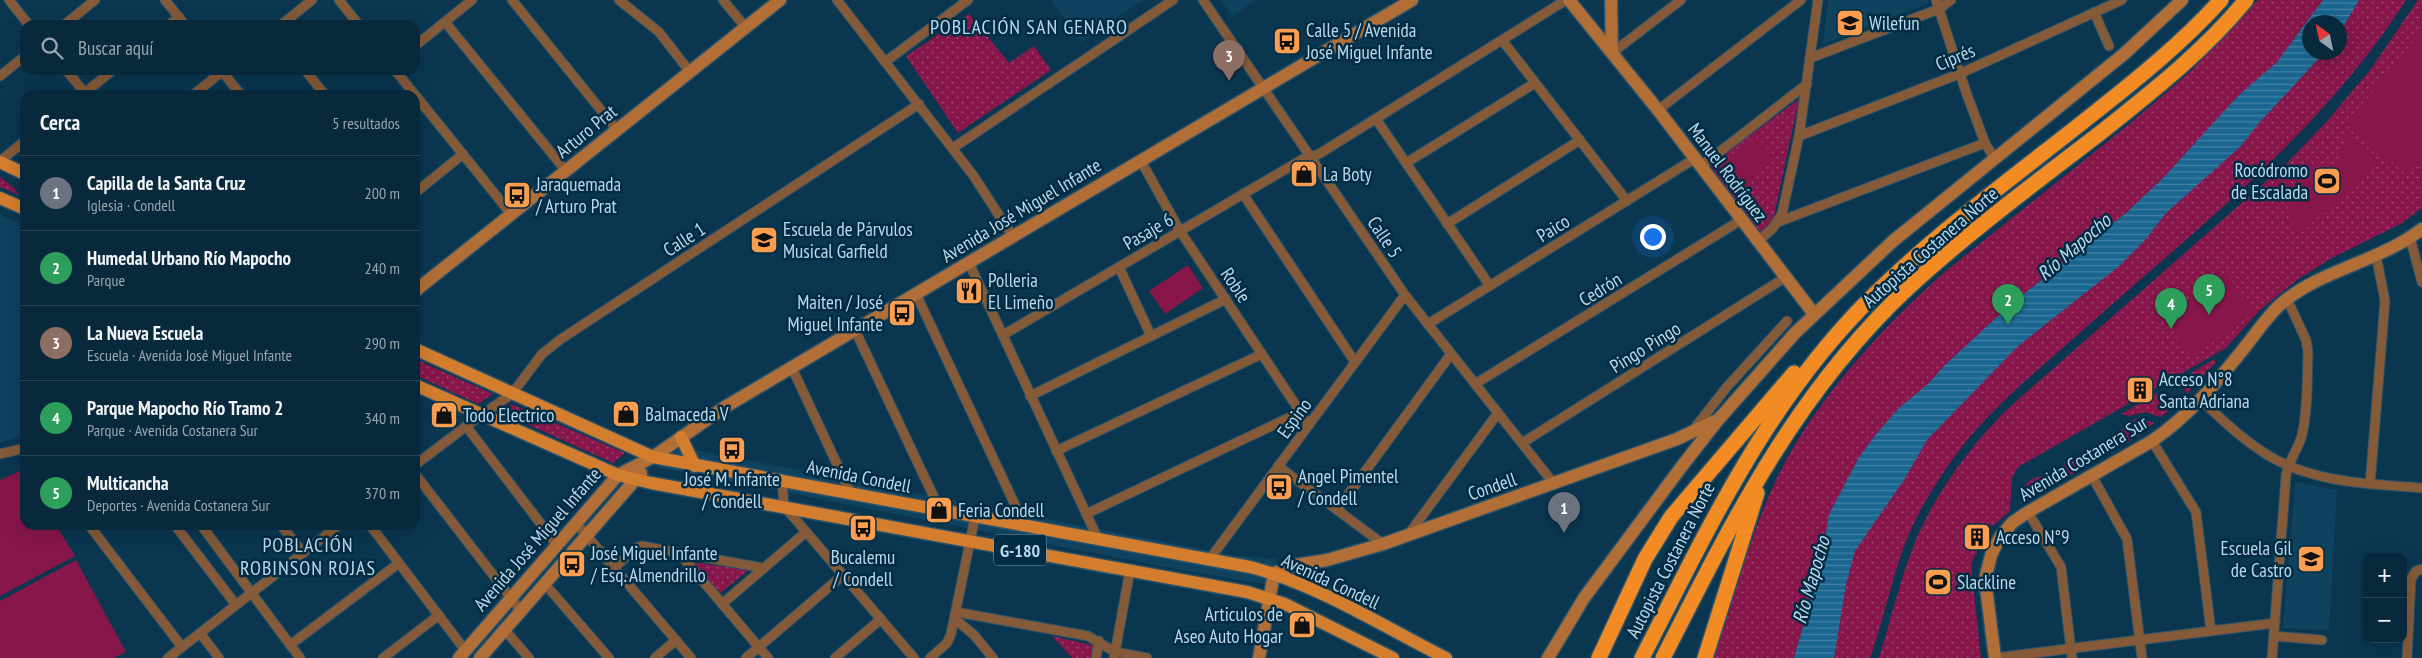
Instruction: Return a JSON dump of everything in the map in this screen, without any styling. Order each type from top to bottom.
[{"type":"highway","name":"Autopista Costanera Norte","points":[[1642,658],[1715,514],[1749,454],[1795,386],[1846,323],[1925,249],[2158,62],[2221,0]]},
{"type":"highway","name":"Autopista Costanera Norte","points":[[1663,658],[1738,512],[1779,442],[1833,367],[1896,300],[1957,246],[2174,72],[2246,0]]},
{"type":"highway","points":[[1599,658],[1648,553],[1677,507],[1806,359],[1846,323]]},
{"type":"highway","points":[[1705,658],[1750,512],[1779,442]]},
{"type":"main road","points":[[0,162],[20,172]]},
{"type":"main road","points":[[0,198],[20,207]]},
{"type":"main road","name":"Avenida Condell","points":[[420,351],[653,457],[1274,573],[1303,585],[1446,658]]},
{"type":"main road","name":"G-180","points":[[420,387],[618,475],[636,480],[1248,592],[1269,598],[1393,658]]},
{"type":"main road","points":[[681,437],[695,466]]},
{"type":"street","points":[[9,0],[25,20]]},
{"type":"street","points":[[70,20],[95,0]]},
{"type":"street","points":[[165,0],[181,20]]},
{"type":"street","points":[[287,20],[312,0]]},
{"type":"street","points":[[420,42],[472,0]]},
{"type":"street","points":[[512,0],[617,130]]},
{"type":"street","points":[[619,0],[659,32],[690,72]]},
{"type":"street","points":[[723,0],[746,28]]},
{"type":"street","name":"Arturo Prat","points":[[420,287],[780,0]]},
{"type":"street","points":[[837,0],[982,187],[1013,237]]},
{"type":"street","points":[[886,62],[968,0]]},
{"type":"street","points":[[953,148],[1173,0]]},
{"type":"street","name":"Calle 5","points":[[1203,0],[1405,295],[1554,484]]},
{"type":"street","name":"Avenida José Miguel Infante","points":[[462,654],[618,475],[653,457],[725,408],[855,330],[1412,0]]},
{"type":"street","name":"Pasaje 6","points":[[1003,336],[1243,194],[1311,156],[1319,154],[1568,0]]},
{"type":"street","name":"Manuel Rodríguez","points":[[1568,0],[1658,110],[1814,314]]},
{"type":"street","points":[[1611,0],[1612,53]]},
{"type":"street","points":[[1612,53],[1681,0]]},
{"type":"street","points":[[1658,110],[1801,0]]},
{"type":"street","points":[[1758,241],[1778,222],[1782,214],[1799,136],[1818,0]]},
{"type":"street","points":[[1810,58],[1937,4],[1951,0]]},
{"type":"street","name":"Ciprés","points":[[1799,136],[1959,74],[2122,0]]},
{"type":"street","points":[[1548,658],[1584,598],[1718,420],[1814,314],[1899,236],[2124,54],[2182,0]]},
{"type":"street","points":[[342,1],[355,20]]},
{"type":"street","points":[[1937,4],[1959,74],[1985,143],[1994,158]]},
{"type":"street","points":[[2094,12],[2109,46]]},
{"type":"street","points":[[175,20],[179,17]]},
{"type":"street","points":[[445,22],[566,171]]},
{"type":"street","points":[[1502,40],[1627,200]]},
{"type":"street","points":[[0,76],[20,60]]},
{"type":"street","points":[[70,75],[80,90]]},
{"type":"street","points":[[88,90],[107,75]]},
{"type":"street","points":[[199,90],[218,75]]},
{"type":"street","points":[[226,75],[237,90]]},
{"type":"street","points":[[309,75],[321,90]]},
{"type":"street","points":[[398,75],[408,90]]},
{"type":"street","points":[[1406,163],[1535,82]]},
{"type":"street","name":"Paico","points":[[1428,324],[1627,200],[1697,163],[1807,84]]},
{"type":"street","name":"Calle 1","points":[[420,461],[512,394],[534,364],[561,339],[918,104]]},
{"type":"street","points":[[420,107],[463,154],[511,214]]},
{"type":"street","points":[[1376,118],[1490,286]]},
{"type":"street","points":[[1447,224],[1580,140]]},
{"type":"street","points":[[1778,222],[1985,143]]},
{"type":"street","points":[[0,162],[20,145]]},
{"type":"street","points":[[420,189],[463,154]]},
{"type":"street","name":"Roble","points":[[1141,161],[1180,231],[1309,424]]},
{"type":"street","points":[[1243,194],[1355,362]]},
{"type":"street","name":"Cedrón","points":[[1475,384],[1741,220]]},
{"type":"street","name":"Avenida Costanera Sur","points":[[1995,658],[1986,599],[1986,571],[2000,537],[2013,522],[2152,441],[2201,400],[2274,311],[2287,299],[2316,280],[2376,255],[2410,238],[2422,229]]},
{"type":"street","points":[[2410,238],[2422,282]]},
{"type":"street","points":[[2370,484],[2385,301],[2376,255]]},
{"type":"street","points":[[969,262],[1098,539]]},
{"type":"street","points":[[1119,267],[1151,336]]},
{"type":"street","name":"Pingo Pingo","points":[[1522,444],[1786,277]]},
{"type":"street","points":[[916,294],[1025,526]]},
{"type":"street","name":"Espino","points":[[1209,560],[1405,295]]},
{"type":"street","points":[[1030,396],[1226,299]]},
{"type":"street","points":[[2272,658],[2287,466],[2298,446],[2303,430],[2308,352],[2306,340],[2287,299]]},
{"type":"street","points":[[1691,434],[1726,388],[1787,321]]},
{"type":"street","points":[[855,330],[940,510]]},
{"type":"street","points":[[1056,451],[1262,354]]},
{"type":"street","points":[[1337,510],[1451,354]]},
{"type":"street","points":[[792,368],[851,494]]},
{"type":"street","points":[[2201,400],[2242,438],[2287,466],[2322,477],[2370,484],[2422,488]]},
{"type":"street","points":[[1086,514],[1301,412]]},
{"type":"street","points":[[1408,535],[1498,413]]},
{"type":"street","name":"Condell","points":[[1274,573],[1296,565],[1327,560],[1384,544],[1691,434],[1718,420]]},
{"type":"street","points":[[466,426],[557,545]]},
{"type":"street","points":[[2152,441],[2196,512],[2211,631]]},
{"type":"street","points":[[0,454],[20,449]]},
{"type":"street","name":"Avenida José Miguel Infante","points":[[480,658],[636,480],[653,457]]},
{"type":"street","points":[[1278,466],[1384,544]]},
{"type":"street","points":[[2092,476],[2127,539],[2142,658]]},
{"type":"street","points":[[420,480],[521,611]]},
{"type":"street","points":[[782,481],[784,506],[914,658]]},
{"type":"street","points":[[2028,512],[2061,567],[2072,653]]},
{"type":"street","points":[[930,658],[949,639],[975,517]]},
{"type":"street","points":[[576,523],[691,658]]},
{"type":"street","points":[[93,530],[182,647]]},
{"type":"street","points":[[179,530],[236,605]]},
{"type":"street","points":[[205,530],[300,658]]},
{"type":"street","points":[[285,530],[303,553]]},
{"type":"street","points":[[168,658],[333,530]]},
{"type":"street","points":[[374,530],[439,615],[462,654]]},
{"type":"street","points":[[722,604],[806,532]]},
{"type":"street","points":[[614,568],[639,547],[764,568]]},
{"type":"street","points":[[678,553],[768,658]]},
{"type":"street","points":[[290,645],[399,563]]},
{"type":"street","points":[[2407,658],[2412,579],[2416,571],[2422,569]]},
{"type":"street","points":[[1115,655],[1130,570]]},
{"type":"street","points":[[1259,658],[1274,573]]},
{"type":"street","points":[[746,658],[844,575]]},
{"type":"street","points":[[545,584],[608,658]]},
{"type":"street","points":[[383,658],[439,615]]},
{"type":"street","points":[[955,615],[1082,634],[1099,641],[1115,655],[1147,658]]},
{"type":"street","points":[[955,615],[994,658]]},
{"type":"street","points":[[836,658],[881,619]]},
{"type":"street","points":[[1995,658],[2072,653],[2140,640],[2275,623]]},
{"type":"street","points":[[505,630],[528,658]]},
{"type":"street","points":[[200,633],[219,658]]},
{"type":"street","points":[[2274,636],[2322,640]]},
{"type":"street","points":[[655,658],[676,640]]},
{"type":"street","points":[[1096,658],[1099,641]]},
{"type":"shaded area","points":[[1051,0],[1143,0],[1081,42]]},
{"type":"shaded area","points":[[1220,0],[1255,0],[1233,16]]},
{"type":"shaded area","name":"Wilefun","points":[[1828,0],[1928,0],[1929,3],[1823,44]]},
{"type":"shaded area","points":[[2258,0],[2406,0],[2373,48],[2336,93],[2297,135],[2213,216],[2017,388],[1986,419],[1958,452],[1924,503],[1905,544],[1870,658],[1714,658],[1750,547],[1775,482],[1808,424],[1850,368],[1898,316],[1947,270],[2133,121],[2190,72]]},
{"type":"shaded area","points":[[2323,0],[2359,0],[2347,20],[2347,15],[2312,15]]},
{"type":"shaded area","points":[[2418,0],[2422,0],[2422,208],[2402,223],[2330,259],[2297,280],[2260,310],[2226,348],[2018,467],[2012,478],[2010,511],[1993,526],[1990,524],[1971,564],[1981,658],[1879,658],[1901,582],[1917,537],[1947,483],[1971,449],[2013,404],[2286,164],[2328,120],[2370,70]]},
{"type":"shaded area","points":[[969,14],[1009,63],[1034,46],[1051,70],[958,133],[906,56]]},
{"type":"shaded area","points":[[2302,28],[2302,60],[2318,60],[2259,123],[2241,146],[2166,213],[2145,240],[2118,267],[2017,347],[1927,440],[1904,480],[1855,551],[1846,584],[1834,658],[1794,658],[1821,564],[1829,514],[1858,459],[1876,434],[1899,408],[1929,383],[1944,366],[2011,304],[2126,213],[2163,178],[2238,96],[2277,62]]},
{"type":"shaded area","points":[[2422,31],[2422,155],[2406,174],[2346,125]]},
{"type":"shaded area","points":[[1799,99],[1773,221],[1761,234],[1710,165]]},
{"type":"shaded area","name":"Rocódromo de Escalada","points":[[2348,135],[2378,162],[2303,231],[2296,234],[2285,199],[2308,168],[2333,177]]},
{"type":"shaded area","points":[[1759,137],[1776,159],[1737,188],[1720,165]]},
{"type":"shaded area","points":[[0,177],[14,188],[19,195],[0,187]]},
{"type":"shaded area","points":[[0,215],[20,224],[20,437],[0,443]]},
{"type":"shaded area","points":[[1188,265],[1203,288],[1165,314],[1149,291]]},
{"type":"shaded area","points":[[2227,274],[2254,313],[2191,357],[2164,318]]},
{"type":"shaded area","points":[[2214,359],[2216,362],[2187,394],[2179,380]]},
{"type":"shaded area","points":[[420,361],[493,394],[478,404],[420,377]]},
{"type":"shaded area","points":[[2157,393],[2168,412],[2160,417],[2145,412],[2129,416],[2121,414]]},
{"type":"shaded area","points":[[511,404],[625,453],[613,463],[500,412]]},
{"type":"shaded area","points":[[2141,418],[2154,423],[2140,435],[2021,504],[2021,496],[2027,483],[2032,479],[2049,474],[2111,438],[2134,420]]},
{"type":"shaded area","name":"Feria Condell","points":[[680,447],[1237,556],[1277,559],[1269,585],[1181,570],[656,467]]},
{"type":"shaded area","points":[[20,471],[20,530],[59,530],[75,556],[0,596],[0,480]]},
{"type":"shaded area","name":"Escuela Gil de Castro","points":[[2295,482],[2337,490],[2329,630],[2283,628]]},
{"type":"shaded area","points":[[76,560],[126,652],[114,658],[0,658],[0,601]]},
{"type":"shaded area","points":[[691,562],[749,570],[719,594]]},
{"type":"shaded area","points":[[1052,636],[1096,646],[1094,658],[1072,658]]},
{"type":"place","name":"Wilefun","points":[[1850,23]]},
{"type":"place","name":"Calle 5 / Avenida José Miguel Infante","points":[[1287,41]]},
{"type":"place","name":"La Nueva Escuela","points":[[1229,81]]},
{"type":"place","name":"La Boty","points":[[1304,174]]},
{"type":"place","name":"Rocódromo de Escalada","points":[[2327,181]]},
{"type":"place","name":"Jaraquemada / Arturo Prat","points":[[517,195]]},
{"type":"place","name":"Escuela de Párvulos Musical Garfield","points":[[764,240]]},
{"type":"place","name":"Polleria El Limeño","points":[[969,291]]},
{"type":"place","name":"Maiten / José Miguel Infante","points":[[902,313]]},
{"type":"place","name":"Multicancha","points":[[2209,315]]},
{"type":"place","name":"Humedal Urbano Río Mapocho","points":[[2008,325]]},
{"type":"place","name":"Parque Mapocho Río Tramo 2","points":[[2171,329]]},
{"type":"place","name":"Acceso N°8 Santa Adriana","points":[[2140,390]]},
{"type":"place","name":"Balmaceda V","points":[[626,414]]},
{"type":"place","name":"Todo Electrico","points":[[444,415]]},
{"type":"place","name":"José M. Infante / Condell","points":[[732,450]]},
{"type":"place","name":"Angel Pimentel / Condell","points":[[1279,487]]},
{"type":"place","name":"Feria Condell","points":[[939,510]]},
{"type":"place","name":"Bucalemu / Condell","points":[[863,528]]},
{"type":"place","name":"Capilla de la Santa Cruz","points":[[1564,533]]},
{"type":"place","name":"Acceso N°9","points":[[1977,537]]},
{"type":"place","name":"Escuela Gil de Castro","points":[[2311,559]]},
{"type":"place","name":"José Miguel Infante / Esq. Almendrillo","points":[[572,564]]},
{"type":"place","name":"Slackline","points":[[1938,582]]},
{"type":"place","name":"Articulos de Aseo Auto Hogar","points":[[1302,625]]},
{"type":"district","name":"POBLACIÓN SAN GENARO","points":[[1029,27]]},
{"type":"district","name":"POBLACIÓN ROBINSON ROJAS","points":[[308,556]]},
{"type":"water label","name":"Río Mapocho","points":[[2074,247]]},
{"type":"water label","name":"Río Mapocho","points":[[1811,580]]}]
